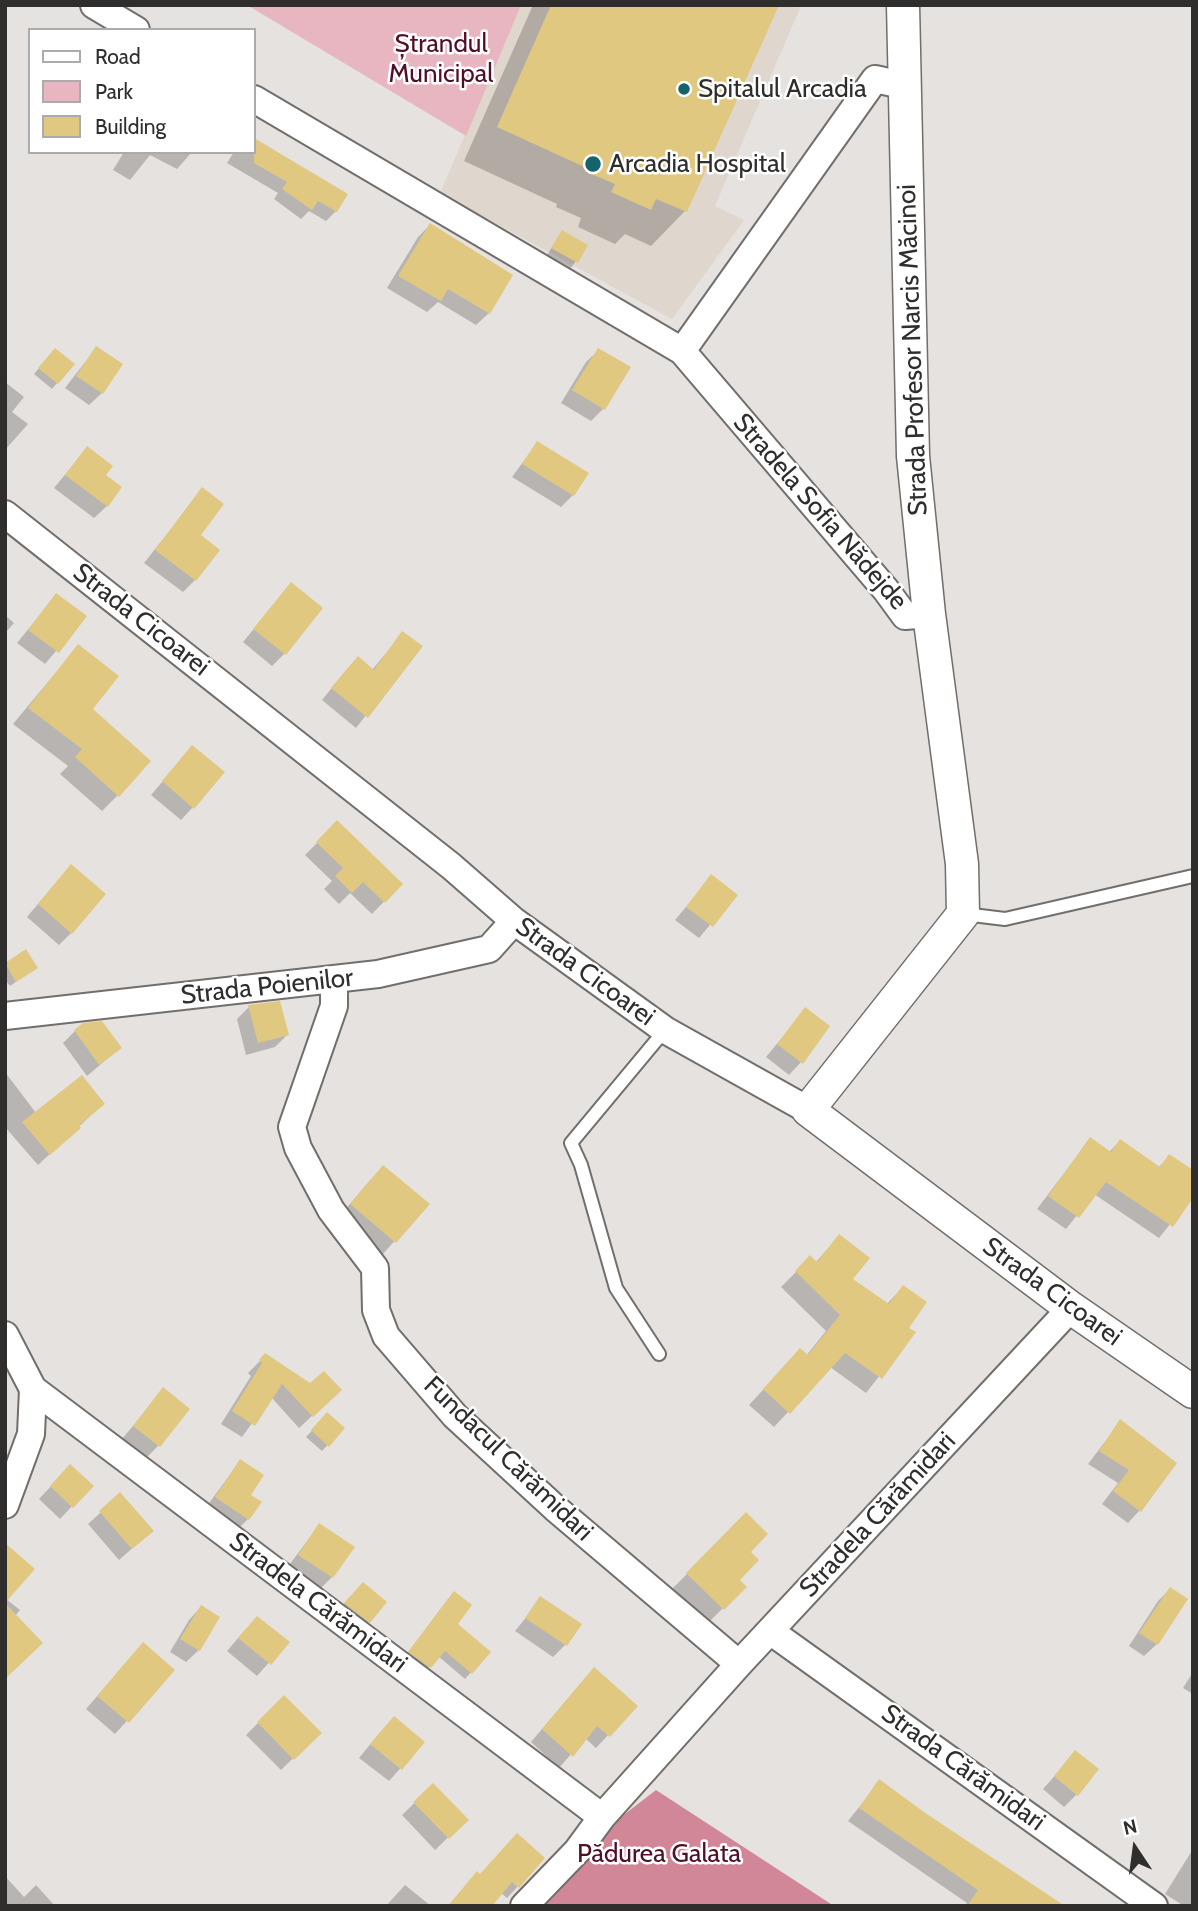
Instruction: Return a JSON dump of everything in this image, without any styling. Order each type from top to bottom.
[{"type":"street","points":[[94,5],[133,28]]},
{"type":"street","name":"Strada Profesor Narcis Măcinoi","points":[[903,5],[902,85],[914,456],[929,614]]},
{"type":"street","points":[[682,351],[875,79],[902,85]]},
{"type":"street","name":"Stradela Sofia Nădejde","points":[[256,100],[682,351],[886,590],[905,616],[929,614],[962,864],[963,914]]},
{"type":"street","name":"Strada Cicoarei","points":[[5,514],[430,849],[514,920],[665,1030],[808,1110],[1071,1308],[1193,1392]]},
{"type":"street","points":[[808,1110],[963,914]]},
{"type":"street","name":"Strada Poienilor","points":[[5,1016],[378,974],[489,949],[514,920]]},
{"type":"street","name":"Fundacul Cărămidari","points":[[334,981],[334,1006],[292,1126],[298,1148],[331,1210],[375,1268],[376,1310],[386,1336],[455,1416],[555,1508],[739,1664]]},
{"type":"street","name":"Stradela Cărămidari","points":[[524,1906],[577,1851],[603,1817],[739,1664],[1071,1308]]},
{"type":"street","name":"Stradela Cărămidari","points":[[5,1335],[33,1389],[603,1817]]},
{"type":"street","name":"Stradela Cărămidari","points":[[5,1504],[31,1434],[33,1389]]},
{"type":"street","name":"Strada Cărămidari","points":[[771,1631],[1154,1906]]},
{"type":"lane","points":[[963,914],[1005,919],[1193,876]]},
{"type":"lane","points":[[659,1354],[616,1288],[582,1165],[571,1143],[665,1030]]},
{"type":"shaded area","name":"Arcadia Hospital","points":[[521,5],[794,5],[800,8],[715,206],[744,220],[672,319],[440,193]]},
{"type":"green space","name":"Ștrandul Municipal","points":[[247,5],[521,5],[466,136]]},
{"type":"green space","name":"Pădurea Galata","points":[[656,1790],[834,1906],[530,1906],[577,1851]]},
{"type":"building","points":[[551,5],[779,5],[687,212],[656,199],[651,210],[611,192],[615,184],[589,173],[591,170],[497,127]]},
{"type":"building","points":[[256,139],[348,194],[337,212],[318,201],[312,210],[282,189],[287,182],[254,163]]},
{"type":"building","points":[[430,223],[513,275],[490,314],[448,289],[441,301],[398,276]]},
{"type":"building","points":[[562,230],[588,245],[578,263],[551,248]]},
{"type":"building","points":[[96,346],[123,364],[103,394],[76,376]]},
{"type":"building","points":[[55,348],[75,364],[58,384],[38,368]]},
{"type":"building","points":[[598,348],[631,367],[605,410],[572,390]]},
{"type":"building","points":[[537,441],[589,473],[574,496],[522,464]]},
{"type":"building","points":[[87,446],[113,466],[106,475],[122,487],[108,507],[65,475]]},
{"type":"building","points":[[202,487],[224,504],[201,535],[220,550],[196,581],[155,550]]},
{"type":"building","points":[[291,582],[323,608],[286,655],[253,629]]},
{"type":"building","points":[[56,593],[87,616],[59,653],[28,630]]},
{"type":"building","points":[[402,631],[423,646],[368,718],[331,688],[358,656],[374,670]]},
{"type":"building","points":[[78,644],[119,676],[93,709],[151,761],[119,797],[75,757],[82,749],[28,708]]},
{"type":"building","points":[[192,745],[225,772],[194,809],[162,781]]},
{"type":"building","points":[[337,820],[403,884],[385,903],[363,882],[352,893],[335,876],[343,868],[316,842]]},
{"type":"building","points":[[71,864],[106,894],[72,934],[38,904]]},
{"type":"building","points":[[711,874],[738,895],[713,927],[686,907]]},
{"type":"building","points":[[26,949],[38,968],[16,982],[5,963]]},
{"type":"building","points":[[280,1001],[289,1035],[258,1043],[248,1005]]},
{"type":"building","points":[[805,1007],[830,1026],[803,1064],[777,1044]]},
{"type":"building","points":[[102,1021],[122,1048],[99,1065],[74,1030],[83,1023]]},
{"type":"building","points":[[82,1075],[105,1104],[79,1125],[81,1128],[50,1155],[22,1122]]},
{"type":"building","points":[[1090,1137],[1111,1152],[1120,1139],[1160,1167],[1169,1154],[1193,1170],[1193,1198],[1173,1227],[1106,1182],[1079,1218],[1048,1196]]},
{"type":"building","points":[[383,1165],[430,1204],[396,1243],[350,1204]]},
{"type":"building","points":[[839,1234],[870,1258],[853,1279],[889,1304],[903,1285],[927,1302],[909,1328],[916,1332],[882,1379],[845,1353],[790,1414],[763,1389],[800,1348],[808,1355],[840,1315],[795,1271],[810,1255],[817,1262]]},
{"type":"building","points":[[265,1353],[310,1383],[324,1371],[342,1390],[313,1417],[282,1384],[255,1426],[232,1411],[262,1363],[259,1360]]},
{"type":"building","points":[[163,1387],[190,1409],[160,1447],[133,1426]]},
{"type":"building","points":[[327,1412],[345,1428],[329,1447],[311,1430]]},
{"type":"building","points":[[1120,1419],[1177,1463],[1141,1512],[1113,1491],[1129,1470],[1099,1451]]},
{"type":"building","points":[[240,1459],[264,1475],[251,1495],[262,1502],[249,1520],[215,1497]]},
{"type":"building","points":[[70,1464],[94,1486],[73,1508],[50,1486]]},
{"type":"building","points":[[120,1492],[154,1531],[132,1549],[99,1511]]},
{"type":"building","points":[[746,1512],[768,1534],[751,1552],[759,1560],[740,1580],[747,1587],[724,1610],[686,1573]]},
{"type":"building","points":[[319,1523],[355,1547],[333,1578],[298,1555]]},
{"type":"building","points":[[5,1543],[35,1569],[5,1603]]},
{"type":"building","points":[[363,1582],[387,1602],[370,1623],[344,1603]]},
{"type":"building","points":[[1170,1587],[1188,1599],[1158,1645],[1139,1633]]},
{"type":"building","points":[[454,1591],[472,1605],[458,1624],[491,1652],[472,1674],[445,1651],[431,1668],[408,1652]]},
{"type":"building","points":[[540,1596],[582,1624],[567,1646],[525,1618]]},
{"type":"building","points":[[5,1603],[43,1643],[5,1679]]},
{"type":"building","points":[[201,1605],[220,1617],[200,1651],[180,1639]]},
{"type":"building","points":[[257,1616],[290,1642],[271,1665],[238,1638]]},
{"type":"building","points":[[143,1642],[175,1670],[129,1723],[97,1696]]},
{"type":"building","points":[[594,1667],[638,1706],[610,1737],[597,1726],[573,1757],[542,1729]]},
{"type":"building","points":[[284,1695],[322,1733],[294,1760],[257,1722]]},
{"type":"building","points":[[394,1716],[425,1742],[402,1770],[370,1744]]},
{"type":"building","points":[[1075,1750],[1099,1769],[1078,1796],[1054,1776]]},
{"type":"building","points":[[879,1779],[928,1815],[1065,1906],[967,1906],[978,1890],[859,1808]]},
{"type":"building","points":[[433,1783],[469,1820],[449,1839],[413,1802]]},
{"type":"building","points":[[517,1833],[545,1858],[519,1888],[512,1882],[492,1906],[448,1906],[477,1871],[480,1874]]},
{"type":"place","name":"Spitalul Arcadia","points":[[684,89]]},
{"type":"place","name":"Arcadia Hospital","points":[[593,164]]}]
